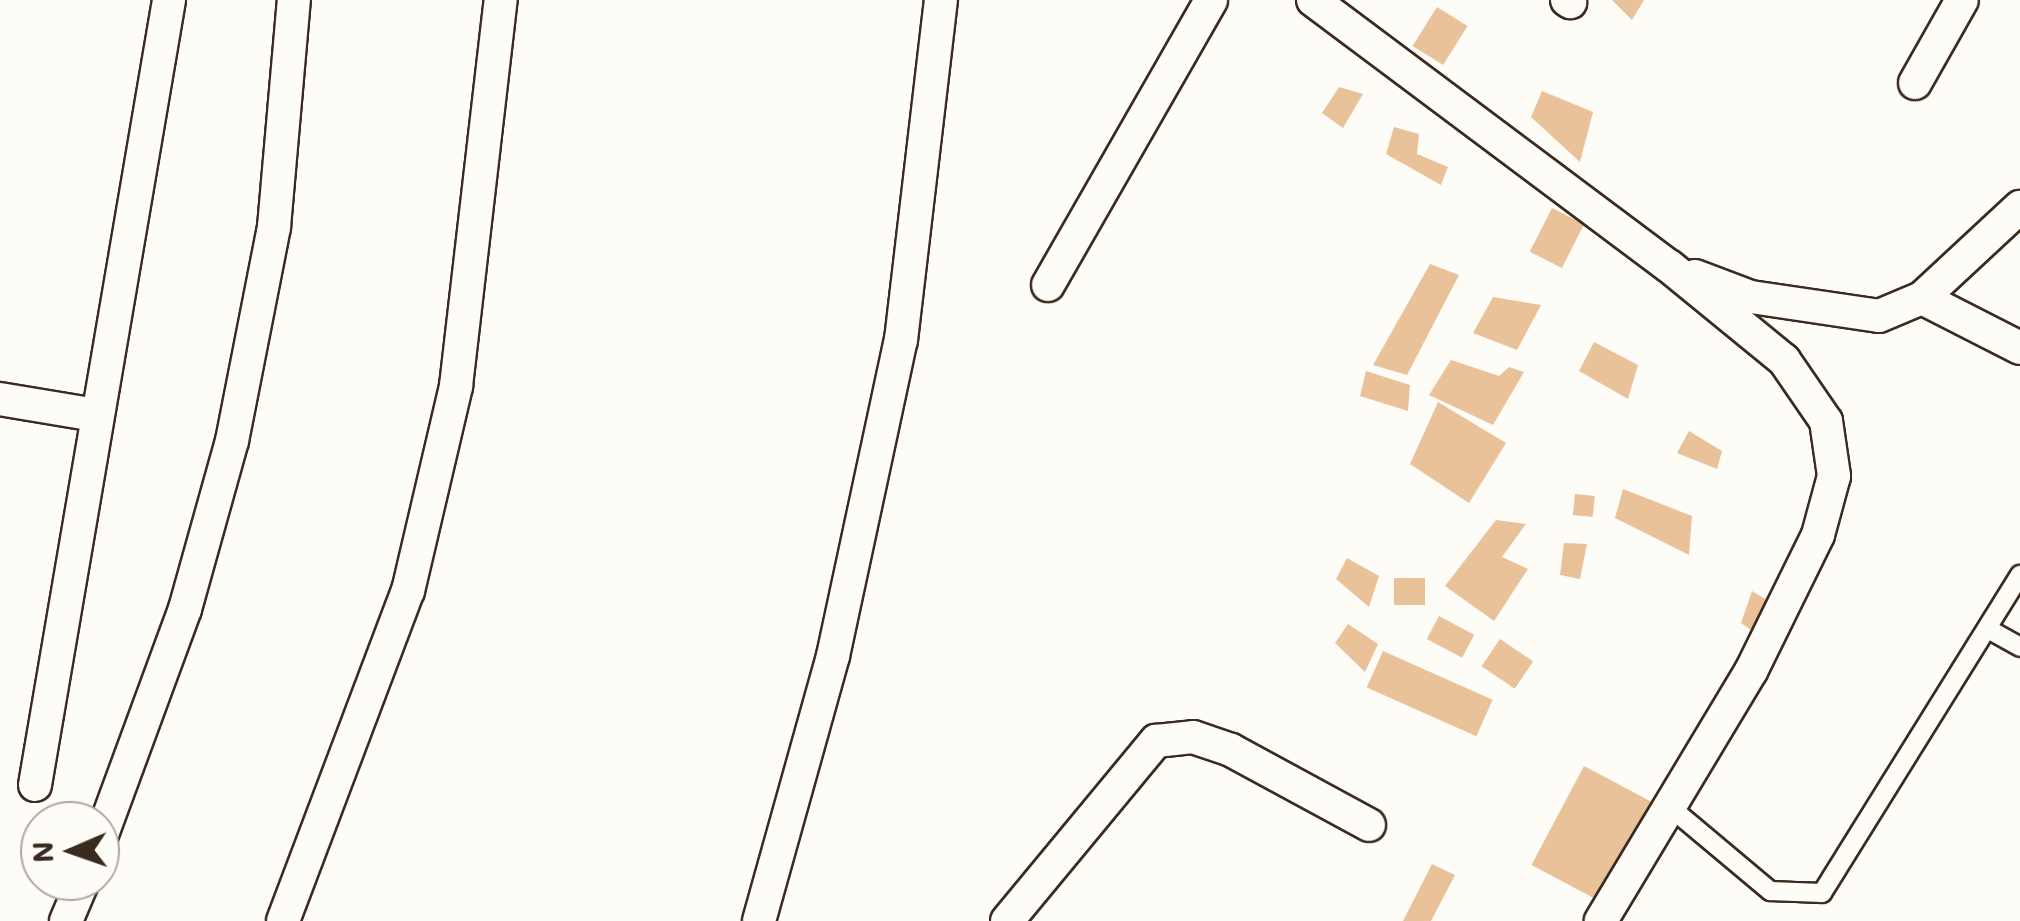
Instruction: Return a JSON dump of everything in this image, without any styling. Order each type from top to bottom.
[{"type":"street","points":[[35,785],[169,0]]},
{"type":"street","points":[[114,801],[185,609],[232,441],[274,226],[294,0]]},
{"type":"street","points":[[284,921],[412,573],[456,386],[501,0]]},
{"type":"street","points":[[760,921],[833,656],[900,340],[941,0]]},
{"type":"street","points":[[1048,285],[1211,0]]},
{"type":"street","points":[[1313,0],[1670,266],[1784,360],[1826,421],[1834,476],[1818,534],[1768,637],[1603,920]]},
{"type":"street","points":[[1915,84],[1962,0]]},
{"type":"street","points":[[1670,266],[1831,314],[1880,316],[1922,298],[2020,207]]},
{"type":"street","points":[[1922,298],[2020,348]]},
{"type":"street","points":[[0,400],[96,415]]},
{"type":"street","points":[[1007,921],[1156,741],[1193,737],[1231,750],[1369,826]]},
{"type":"lane","points":[[1670,807],[1770,891],[1822,893],[2020,575]]},
{"type":"lane","points":[[1988,628],[2020,647]]},
{"type":"building","points":[[1612,0],[1644,0],[1632,20]]},
{"type":"building","points":[[1437,7],[1468,26],[1443,65],[1413,46]]},
{"type":"building","points":[[1339,87],[1363,94],[1343,128],[1322,113]]},
{"type":"building","points":[[1542,91],[1593,112],[1580,162],[1531,117]]},
{"type":"building","points":[[1394,127],[1419,134],[1417,154],[1448,167],[1441,185],[1386,154]]},
{"type":"building","points":[[1552,208],[1584,224],[1562,268],[1530,252]]},
{"type":"building","points":[[1430,264],[1459,275],[1407,375],[1373,365]]},
{"type":"building","points":[[1493,297],[1541,305],[1517,350],[1473,333]]},
{"type":"building","points":[[1594,342],[1638,365],[1628,399],[1579,371]]},
{"type":"building","points":[[1451,360],[1499,376],[1509,367],[1524,372],[1493,425],[1429,395]]},
{"type":"building","points":[[1366,371],[1410,385],[1408,411],[1360,396]]},
{"type":"building","points":[[1438,402],[1506,443],[1469,503],[1410,464]]},
{"type":"building","points":[[1689,431],[1722,451],[1717,469],[1677,453]]},
{"type":"building","points":[[1623,489],[1692,516],[1689,555],[1615,518]]},
{"type":"building","points":[[1575,494],[1595,496],[1593,517],[1573,515]]},
{"type":"building","points":[[1496,520],[1526,524],[1502,557],[1528,569],[1494,621],[1445,586]]},
{"type":"building","points":[[1564,543],[1587,544],[1580,579],[1560,575]]},
{"type":"building","points":[[1347,558],[1379,576],[1369,607],[1336,579]]},
{"type":"building","points":[[1394,578],[1425,578],[1425,605],[1394,605]]},
{"type":"building","points":[[1752,591],[1775,605],[1758,635],[1741,623]]},
{"type":"building","points":[[1439,616],[1474,635],[1462,658],[1427,639]]},
{"type":"building","points":[[1348,624],[1378,644],[1365,672],[1335,643]]},
{"type":"building","points":[[1500,639],[1533,661],[1515,689],[1482,666]]},
{"type":"building","points":[[1383,651],[1493,700],[1476,736],[1367,688]]},
{"type":"building","points":[[1584,766],[1661,807],[1608,906],[1531,865]]},
{"type":"building","points":[[1432,864],[1455,875],[1431,921],[1403,921]]}]
